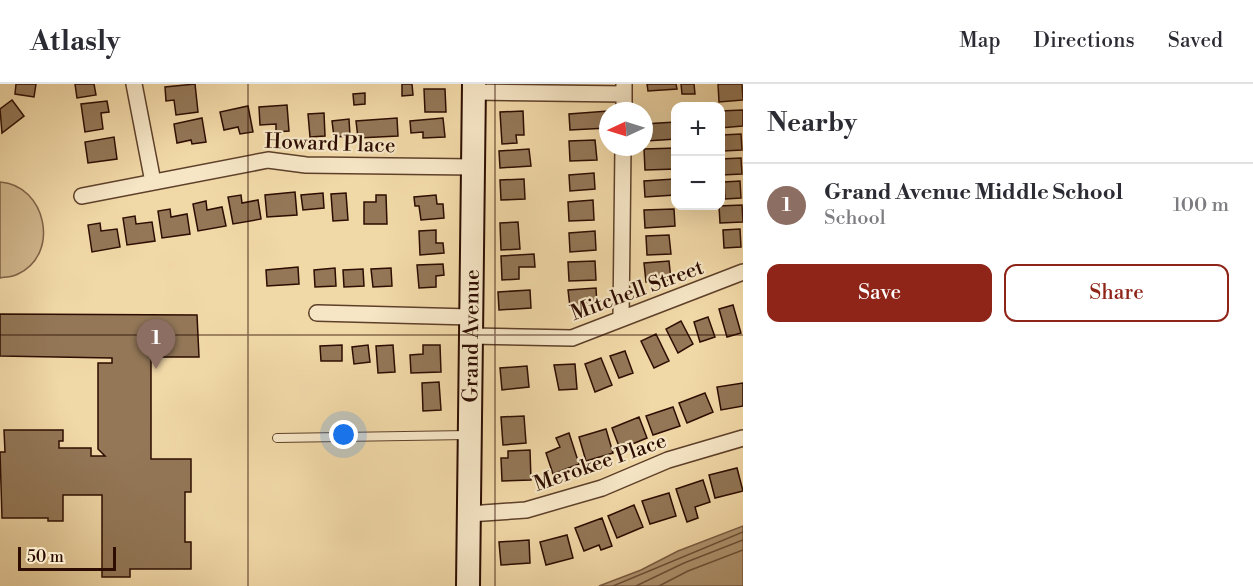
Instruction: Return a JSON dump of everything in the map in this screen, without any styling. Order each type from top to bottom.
[{"type":"street","points":[[134,84],[153,182]]},
{"type":"street","points":[[474,88],[624,89]]},
{"type":"street","name":"Grand Avenue","points":[[468,586],[474,88]]},
{"type":"street","points":[[621,319],[623,156]]},
{"type":"street","name":"Howard Place","points":[[82,196],[268,160],[306,165],[473,168]]},
{"type":"street","name":"Mitchell Street","points":[[317,313],[471,326],[572,338],[743,272]]},
{"type":"street","name":"Merokee Place","points":[[469,514],[526,510],[602,488],[668,460],[743,438]]},
{"type":"lane","points":[[277,438],[470,435]]},
{"type":"shaded area","points":[[0,182],[16,186],[28,195],[37,207],[42,222],[43,237],[40,252],[31,264],[16,275],[0,278]]},
{"type":"water","points":[[743,526],[743,586],[599,586],[641,570],[678,551]]},
{"type":"building","points":[[16,84],[36,84],[34,97],[15,94]]},
{"type":"building","points":[[75,84],[94,84],[96,95],[77,98]]},
{"type":"building","points":[[195,84],[198,112],[176,115],[174,100],[166,101],[165,87]]},
{"type":"building","points":[[402,84],[412,84],[413,95],[402,96]]},
{"type":"building","points":[[647,84],[676,84],[677,89],[648,91]]},
{"type":"building","points":[[681,84],[694,84],[695,94],[682,94]]},
{"type":"building","points":[[718,84],[742,84],[743,100],[719,102]]},
{"type":"building","points":[[424,89],[445,89],[446,112],[425,112]]},
{"type":"building","points":[[365,93],[365,104],[354,105],[353,94]]},
{"type":"building","points":[[12,100],[24,116],[2,133],[0,109]]},
{"type":"building","points":[[107,101],[109,112],[101,113],[103,129],[85,132],[81,104]]},
{"type":"building","points":[[287,105],[289,131],[276,132],[276,124],[260,125],[259,107]]},
{"type":"building","points":[[248,106],[253,132],[240,134],[238,127],[224,130],[220,112]]},
{"type":"building","points":[[743,110],[743,126],[725,128],[725,111]]},
{"type":"building","points":[[523,111],[524,135],[516,135],[517,143],[502,144],[500,112]]},
{"type":"building","points":[[599,112],[599,128],[570,130],[569,114]]},
{"type":"building","points":[[324,113],[325,136],[310,137],[308,114]]},
{"type":"building","points":[[202,118],[206,142],[192,144],[191,140],[177,143],[174,124]]},
{"type":"building","points":[[397,118],[398,136],[358,138],[356,121]]},
{"type":"building","points":[[443,118],[445,137],[423,138],[423,132],[411,133],[410,121]]},
{"type":"building","points":[[349,119],[350,136],[334,137],[332,121]]},
{"type":"building","points":[[671,122],[671,139],[653,141],[653,123]]},
{"type":"building","points":[[741,134],[742,150],[725,151],[725,135]]},
{"type":"building","points":[[114,137],[117,159],[88,163],[85,142]]},
{"type":"building","points":[[595,140],[597,160],[570,161],[569,141]]},
{"type":"building","points":[[671,148],[671,169],[645,170],[644,156],[653,156],[653,149]]},
{"type":"building","points":[[529,149],[531,166],[500,168],[499,151]]},
{"type":"building","points":[[741,158],[742,174],[725,175],[725,159]]},
{"type":"building","points":[[594,173],[595,189],[570,191],[569,175]]},
{"type":"building","points":[[524,179],[525,199],[501,200],[500,180]]},
{"type":"building","points":[[671,179],[671,195],[645,197],[644,181]]},
{"type":"building","points":[[740,181],[741,198],[725,199],[725,182]]},
{"type":"building","points":[[295,192],[297,215],[267,217],[265,195]]},
{"type":"building","points":[[323,193],[324,208],[303,210],[301,195]]},
{"type":"building","points":[[346,193],[348,220],[333,221],[331,194]]},
{"type":"building","points":[[241,195],[242,203],[258,200],[261,219],[233,224],[228,197]]},
{"type":"building","points":[[376,195],[386,195],[387,224],[364,224],[364,202],[376,202]]},
{"type":"building","points":[[436,195],[437,204],[443,204],[444,218],[421,220],[419,206],[415,206],[414,197]]},
{"type":"building","points":[[593,200],[594,220],[569,221],[568,202]]},
{"type":"building","points":[[206,201],[207,210],[222,207],[226,226],[198,231],[193,204]]},
{"type":"building","points":[[742,205],[743,222],[720,223],[719,210],[725,210],[725,206]]},
{"type":"building","points":[[170,209],[171,217],[187,214],[190,234],[162,238],[158,211]]},
{"type":"building","points":[[644,210],[674,210],[675,226],[645,228]]},
{"type":"building","points":[[135,216],[136,224],[152,222],[155,241],[127,245],[123,218]]},
{"type":"building","points":[[518,222],[520,249],[501,250],[500,223]]},
{"type":"building","points":[[100,223],[101,231],[117,229],[120,247],[92,252],[88,225]]},
{"type":"building","points":[[740,229],[741,247],[724,248],[723,230]]},
{"type":"building","points":[[436,230],[436,243],[443,243],[444,253],[420,255],[419,231]]},
{"type":"building","points":[[595,231],[596,250],[570,252],[569,233]]},
{"type":"building","points":[[669,235],[671,254],[647,255],[646,236]]},
{"type":"building","points":[[534,254],[535,267],[519,267],[519,279],[502,280],[501,256]]},
{"type":"building","points":[[595,261],[596,280],[569,281],[568,262]]},
{"type":"building","points":[[669,261],[671,280],[646,282],[644,263]]},
{"type":"building","points":[[443,264],[444,275],[436,276],[436,287],[419,288],[417,265]]},
{"type":"building","points":[[298,267],[299,284],[267,286],[266,270]]},
{"type":"building","points":[[335,268],[336,286],[315,287],[314,270]]},
{"type":"building","points":[[391,268],[392,286],[373,287],[371,269]]},
{"type":"building","points":[[363,269],[364,286],[344,287],[343,270]]},
{"type":"building","points":[[596,288],[597,305],[570,307],[568,290]]},
{"type":"building","points":[[530,290],[531,308],[499,310],[498,292]]},
{"type":"building","points":[[733,305],[741,333],[727,337],[719,309]]},
{"type":"building","points":[[0,314],[197,315],[199,357],[151,357],[151,459],[191,459],[191,492],[185,492],[185,542],[191,542],[191,569],[130,569],[130,577],[102,577],[102,495],[63,495],[63,521],[48,521],[48,518],[2,518],[0,452],[5,452],[4,430],[63,430],[63,441],[59,441],[59,448],[91,448],[91,456],[105,456],[98,449],[98,363],[112,363],[112,358],[0,356]]},
{"type":"building","points":[[708,317],[715,337],[700,342],[694,322]]},
{"type":"building","points":[[681,321],[693,344],[678,353],[666,329]]},
{"type":"building","points":[[656,334],[669,361],[654,368],[641,341]]},
{"type":"building","points":[[342,345],[342,361],[321,361],[320,346]]},
{"type":"building","points":[[368,345],[370,362],[354,364],[352,347]]},
{"type":"building","points":[[393,345],[395,372],[378,373],[376,346]]},
{"type":"building","points":[[423,345],[440,345],[441,372],[411,373],[410,355],[423,354]]},
{"type":"building","points":[[625,351],[633,373],[619,378],[610,356]]},
{"type":"building","points":[[601,358],[612,385],[595,392],[585,364]]},
{"type":"building","points":[[575,364],[577,389],[559,390],[554,365]]},
{"type":"building","points":[[527,366],[529,387],[502,390],[500,368]]},
{"type":"building","points":[[439,382],[441,410],[423,411],[422,383]]},
{"type":"building","points":[[743,383],[743,406],[721,410],[717,387]]},
{"type":"building","points":[[705,393],[713,412],[687,423],[679,403]]},
{"type":"building","points":[[673,407],[680,426],[653,435],[646,416]]},
{"type":"building","points":[[524,416],[526,443],[503,445],[501,417]]},
{"type":"building","points":[[639,417],[647,438],[620,449],[612,428]]},
{"type":"building","points":[[606,429],[613,453],[586,461],[579,437]]},
{"type":"building","points":[[569,433],[579,464],[553,474],[546,453],[560,447],[556,438]]},
{"type":"building","points":[[530,450],[531,480],[502,481],[501,458],[508,458],[508,451]]},
{"type":"building","points":[[737,468],[743,491],[715,498],[709,475]]},
{"type":"building","points":[[703,480],[710,502],[695,507],[698,518],[687,522],[676,489]]},
{"type":"building","points":[[669,493],[676,516],[650,524],[642,501]]},
{"type":"building","points":[[634,505],[643,527],[617,538],[608,516]]},
{"type":"building","points":[[602,518],[612,546],[601,550],[599,545],[584,551],[575,528]]},
{"type":"building","points":[[567,535],[573,558],[546,565],[540,542]]},
{"type":"building","points":[[529,540],[530,563],[501,565],[499,542]]},
{"type":"place","name":"Grand Avenue Middle School","points":[[156,369]]}]
